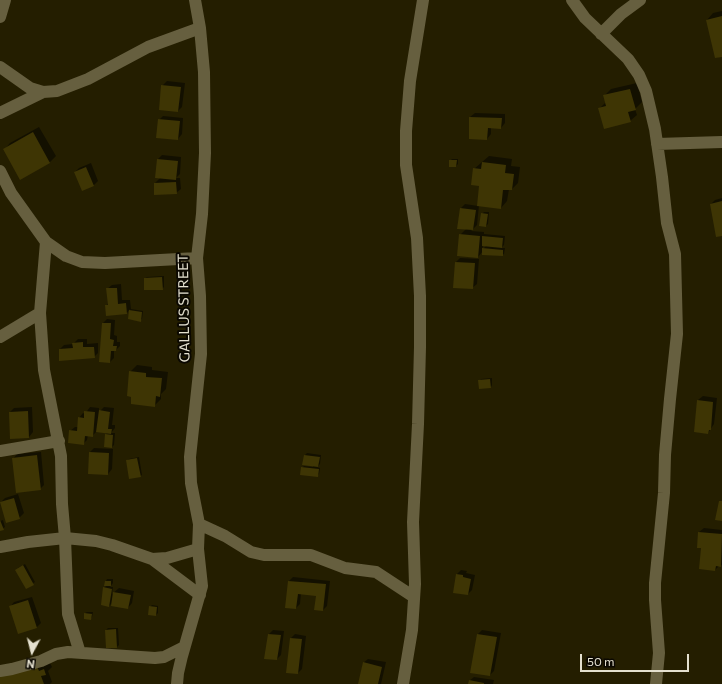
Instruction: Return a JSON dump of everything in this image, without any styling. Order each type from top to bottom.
[{"type":"street","points":[[0,17],[5,0]]},
{"type":"street","name":"GALLUS STREET","points":[[177,684],[184,647],[202,586],[198,549],[199,524],[192,483],[190,457],[201,354],[200,296],[197,258],[202,214],[204,153],[204,72],[200,28],[195,0]]},
{"type":"street","points":[[403,684],[412,630],[415,584],[413,522],[418,424],[420,296],[417,238],[406,165],[406,131],[410,81],[423,0]]},
{"type":"street","points":[[572,0],[585,18],[628,59],[639,75],[646,91],[657,144],[667,223],[674,254],[677,334],[665,455],[664,493],[655,582],[659,653],[656,684]]},
{"type":"street","points":[[602,34],[621,14],[640,0]]},
{"type":"street","points":[[0,67],[30,88],[43,92],[57,91],[88,79],[148,47],[200,28]]},
{"type":"street","points":[[0,113],[43,92]]},
{"type":"street","points":[[657,144],[722,142]]},
{"type":"street","points":[[0,171],[11,193],[46,242],[66,256],[82,262],[105,263],[197,258]]},
{"type":"street","points":[[46,242],[40,313],[44,370],[61,456],[68,614],[80,653]]},
{"type":"street","points":[[0,337],[40,313]]},
{"type":"street","points":[[0,451],[59,441]]},
{"type":"street","points":[[199,524],[225,536],[251,552],[264,555],[311,555],[345,568],[376,572],[414,597]]},
{"type":"street","points":[[0,547],[65,538],[96,541],[112,545],[152,560],[200,595]]},
{"type":"street","points":[[152,560],[167,558],[198,549]]},
{"type":"street","points":[[0,671],[41,661],[56,654],[68,652],[155,658],[164,657],[184,647]]},
{"type":"building","points":[[722,16],[722,57],[715,58],[706,20]]},
{"type":"building","points":[[161,85],[181,87],[178,112],[159,110]]},
{"type":"building","points":[[630,89],[636,110],[628,112],[631,122],[604,129],[598,108],[606,106],[603,95]]},
{"type":"building","points":[[469,117],[502,118],[501,129],[488,128],[487,140],[469,139]]},
{"type":"building","points":[[158,119],[180,121],[178,140],[156,138]]},
{"type":"building","points":[[33,132],[50,163],[20,180],[3,149]]},
{"type":"building","points":[[157,159],[178,161],[176,180],[155,178]]},
{"type":"building","points":[[449,160],[457,160],[456,167],[449,167]]},
{"type":"building","points":[[482,162],[506,165],[505,173],[514,174],[512,190],[503,190],[501,209],[477,206],[479,186],[471,185],[473,168],[481,169]]},
{"type":"building","points":[[86,167],[94,186],[82,191],[74,172]]},
{"type":"building","points":[[176,182],[177,194],[154,195],[154,183]]},
{"type":"building","points":[[722,201],[722,236],[716,237],[710,204]]},
{"type":"building","points":[[460,208],[476,210],[473,230],[457,229]]},
{"type":"building","points":[[481,213],[488,214],[486,227],[479,226]]},
{"type":"building","points":[[459,234],[480,236],[478,258],[457,256]]},
{"type":"building","points":[[482,236],[503,238],[502,248],[482,246]]},
{"type":"building","points":[[482,248],[503,250],[503,256],[482,255]]},
{"type":"building","points":[[455,262],[475,263],[473,289],[453,288]]},
{"type":"building","points":[[162,277],[163,290],[144,290],[144,278]]},
{"type":"building","points":[[106,288],[117,288],[118,304],[126,303],[127,314],[106,316],[105,305],[108,305]]},
{"type":"building","points":[[129,310],[142,312],[141,322],[128,319]]},
{"type":"building","points":[[102,323],[111,323],[110,339],[114,340],[113,346],[117,346],[116,351],[111,351],[110,363],[99,362]]},
{"type":"building","points":[[83,342],[83,347],[94,347],[95,358],[59,361],[59,349],[73,348],[72,343]]},
{"type":"building","points":[[129,371],[146,373],[146,377],[162,378],[160,397],[156,396],[155,407],[131,404],[131,397],[127,396]]},
{"type":"building","points":[[490,379],[491,388],[479,389],[478,380]]},
{"type":"building","points":[[697,400],[713,402],[711,430],[709,430],[708,434],[694,432]]},
{"type":"building","points":[[99,410],[110,412],[108,429],[112,429],[111,434],[96,432]]},
{"type":"building","points":[[28,411],[29,438],[10,439],[9,412]]},
{"type":"building","points":[[84,411],[95,412],[93,437],[85,436],[84,445],[68,443],[69,430],[77,431],[78,417],[84,418]]},
{"type":"building","points":[[105,434],[113,435],[112,448],[104,447]]},
{"type":"building","points":[[89,452],[109,453],[108,475],[88,474]]},
{"type":"building","points":[[37,455],[41,490],[16,493],[12,458]]},
{"type":"building","points":[[304,455],[320,457],[318,467],[302,465]]},
{"type":"building","points":[[137,458],[141,477],[129,479],[126,460]]},
{"type":"building","points":[[301,467],[319,469],[318,477],[300,475]]},
{"type":"building","points":[[14,498],[20,519],[6,523],[0,502]]},
{"type":"building","points":[[719,501],[722,501],[722,521],[715,520]]},
{"type":"building","points":[[0,520],[4,530],[0,531]]},
{"type":"building","points":[[698,532],[722,534],[721,567],[716,566],[715,571],[699,569],[701,548],[697,548]]},
{"type":"building","points":[[23,565],[34,585],[26,589],[15,570]]},
{"type":"building","points":[[456,574],[463,575],[463,577],[471,579],[468,595],[453,593]]},
{"type":"building","points":[[105,581],[111,581],[111,586],[104,586]]},
{"type":"building","points":[[288,581],[326,584],[323,611],[314,610],[316,596],[298,594],[296,609],[285,608]]},
{"type":"building","points":[[103,587],[112,589],[109,607],[101,605]]},
{"type":"building","points":[[113,592],[131,595],[128,609],[111,606]]},
{"type":"building","points":[[28,600],[37,628],[18,634],[9,606]]},
{"type":"building","points":[[149,606],[157,607],[156,616],[148,615]]},
{"type":"building","points":[[84,613],[92,614],[91,620],[84,619]]},
{"type":"building","points":[[116,629],[117,648],[106,648],[105,630]]},
{"type":"building","points":[[268,634],[281,635],[277,660],[264,659]]},
{"type":"building","points":[[477,634],[497,637],[490,676],[470,673]]},
{"type":"building","points":[[290,638],[302,639],[298,674],[286,673]]},
{"type":"building","points":[[363,662],[382,667],[378,684],[358,684]]},
{"type":"building","points":[[36,664],[39,671],[44,669],[46,675],[41,676],[44,684],[0,684],[0,676]]},
{"type":"building","points":[[469,680],[484,683],[484,684],[468,684]]}]
